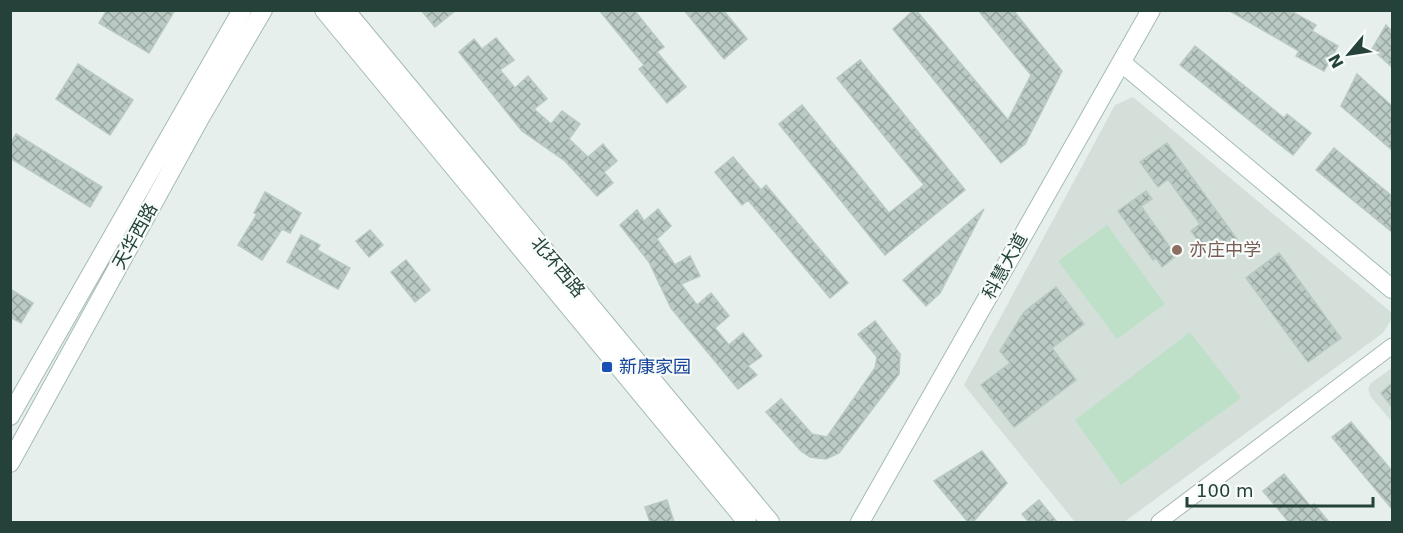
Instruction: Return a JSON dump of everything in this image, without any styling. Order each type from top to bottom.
[{"type":"street","name":"天华西路","points":[[10,416],[242,10]]},
{"type":"street","name":"天华西路","points":[[10,464],[200,118],[263,10]]},
{"type":"street","name":"北环西路","points":[[324,10],[747,522]]},
{"type":"street","name":"北环西路","points":[[345,10],[770,522]]},
{"type":"street","name":"科慧大道","points":[[860,522],[1151,10]]},
{"type":"street","points":[[1122,63],[1392,289]]},
{"type":"street","points":[[1159,522],[1392,346]]},
{"type":"shaded area","name":"亦庄中学","points":[[1133,97],[1392,313],[1392,318],[1383,333],[1124,522],[1075,522],[964,385],[1115,105]]},
{"type":"shaded area","points":[[1392,368],[1392,422],[1371,397],[1368,389],[1371,383]]},
{"type":"green space","points":[[1107,225],[1165,304],[1117,339],[1058,261]]},
{"type":"green space","points":[[1190,332],[1241,398],[1121,485],[1075,420]]},
{"type":"building","points":[[107,10],[175,10],[149,53],[99,23]]},
{"type":"building","points":[[421,10],[456,10],[435,27]]},
{"type":"building","points":[[599,10],[634,10],[664,47],[657,52],[686,87],[667,103],[639,69],[644,65]]},
{"type":"building","points":[[684,10],[723,10],[747,39],[724,59]]},
{"type":"building","points":[[914,10],[1008,120],[1031,75],[978,10],[1013,10],[1062,71],[1025,144],[1001,163],[893,29]]},
{"type":"building","points":[[1228,10],[1289,10],[1316,25],[1312,31],[1338,46],[1324,71],[1296,56],[1299,51]]},
{"type":"building","points":[[1386,25],[1392,31],[1392,67],[1372,49]]},
{"type":"building","points":[[496,38],[514,60],[500,70],[515,88],[528,76],[547,99],[534,109],[551,124],[562,111],[580,124],[569,139],[588,157],[603,144],[617,161],[604,172],[613,183],[597,196],[565,161],[522,131],[459,52],[474,39],[482,49]]},
{"type":"building","points":[[1195,46],[1284,118],[1287,114],[1311,133],[1293,155],[1180,65]]},
{"type":"building","points":[[860,60],[965,190],[885,255],[779,124],[802,105],[889,213],[924,185],[837,78]]},
{"type":"building","points":[[78,64],[133,100],[110,135],[56,99]]},
{"type":"building","points":[[1357,74],[1392,106],[1392,150],[1341,106]]},
{"type":"building","points":[[16,134],[102,187],[90,207],[10,158],[10,144]]},
{"type":"building","points":[[1167,143],[1237,239],[1211,258],[1191,231],[1200,224],[1168,179],[1158,187],[1140,162]]},
{"type":"building","points":[[1334,148],[1392,196],[1392,232],[1316,170]]},
{"type":"building","points":[[733,157],[761,190],[766,185],[848,283],[830,298],[748,200],[742,205],[715,172]]},
{"type":"building","points":[[1146,191],[1152,199],[1141,206],[1176,256],[1162,267],[1156,258],[1153,260],[1118,211]]},
{"type":"building","points":[[265,192],[301,213],[290,233],[282,229],[262,260],[238,245],[257,214],[254,213]]},
{"type":"building","points":[[658,209],[671,226],[657,239],[675,265],[690,256],[700,276],[681,284],[697,305],[711,293],[729,316],[715,328],[729,345],[743,333],[762,356],[748,366],[757,375],[738,389],[671,308],[649,262],[620,225],[637,210],[644,221]]},
{"type":"building","points":[[984,209],[940,293],[926,306],[903,280]]},
{"type":"building","points":[[370,230],[383,245],[369,257],[356,241]]},
{"type":"building","points":[[301,235],[320,245],[317,250],[350,268],[338,289],[287,262]]},
{"type":"building","points":[[1279,253],[1341,338],[1308,362],[1246,278]]},
{"type":"building","points":[[406,260],[430,290],[415,302],[391,272]]},
{"type":"building","points":[[1056,287],[1084,324],[1052,348],[1076,380],[1014,427],[981,385],[1010,363],[1000,351],[1024,312]]},
{"type":"building","points":[[10,289],[33,303],[21,323],[10,317]]},
{"type":"building","points":[[875,321],[900,354],[899,374],[839,453],[826,459],[810,457],[801,451],[766,412],[781,399],[812,434],[827,437],[875,368],[877,357],[858,334]]},
{"type":"building","points":[[1392,383],[1392,407],[1381,393]]},
{"type":"building","points":[[1351,422],[1392,471],[1392,509],[1332,437]]},
{"type":"building","points":[[982,451],[1007,483],[973,522],[968,522],[934,481]]},
{"type":"building","points":[[1284,474],[1311,507],[1314,504],[1329,522],[1289,522],[1263,491]]},
{"type":"building","points":[[667,500],[674,522],[650,522],[645,507]]},
{"type":"building","points":[[1039,500],[1057,522],[1029,522],[1022,514]]},
{"type":"place","name":"亦庄中学","points":[[1177,250]]},
{"type":"place","name":"新康家园","points":[[607,367]]}]
